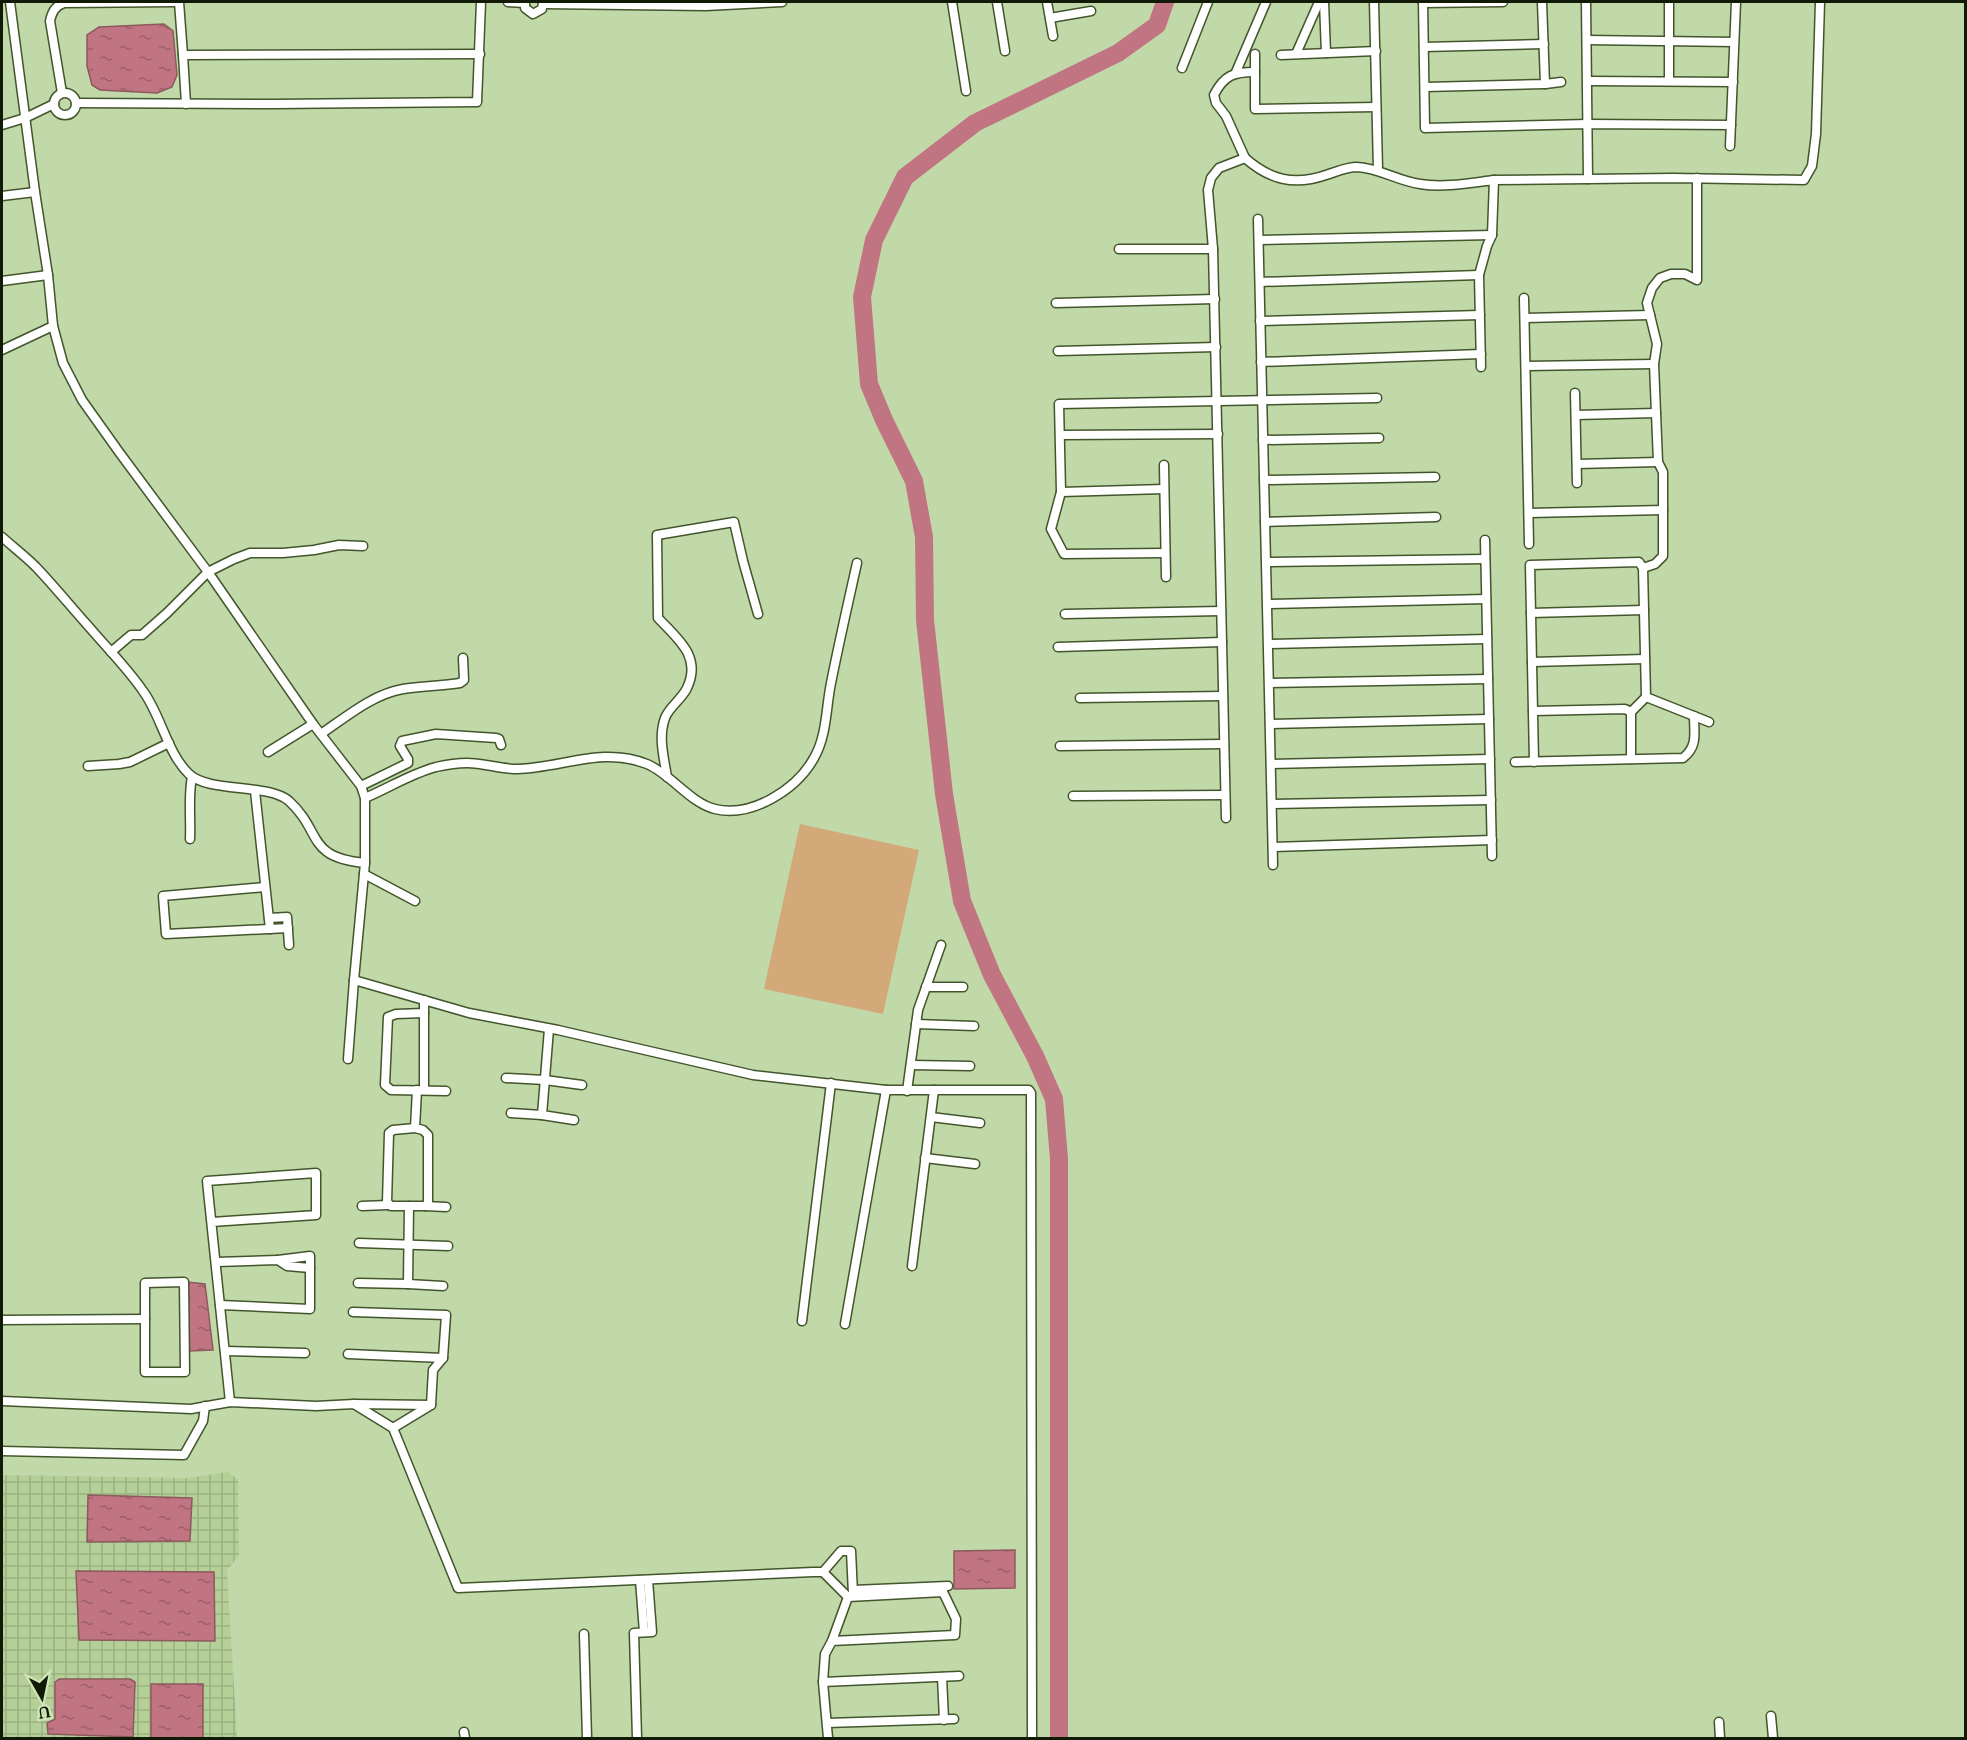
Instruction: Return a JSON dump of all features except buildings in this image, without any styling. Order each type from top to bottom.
[{"type":"street","points":[[10,2],[53,326],[63,363],[82,400],[208,572],[313,724],[361,786],[365,798],[365,863],[348,1059]]},
{"type":"street","points":[[62,93],[50,21],[58,5],[95,2],[174,2]]},
{"type":"street","points":[[179,2],[186,104]]},
{"type":"street","points":[[76,102],[186,104],[477,102],[481,2]]},
{"type":"street","points":[[508,2],[525,2],[525,8],[533,14],[538,13],[543,3],[782,2]]},
{"type":"street","points":[[952,2],[966,90]]},
{"type":"street","points":[[997,2],[1005,51]]},
{"type":"street","points":[[1047,2],[1053,36]]},
{"type":"street","points":[[1182,68],[1208,2]]},
{"type":"street","points":[[1236,72],[1266,2]]},
{"type":"street","points":[[1296,54],[1319,2]]},
{"type":"street","points":[[1324,2],[1326,53]]},
{"type":"street","points":[[1374,2],[1378,171]]},
{"type":"street","points":[[1503,2],[1423,2],[1425,128],[1588,124],[1731,125]]},
{"type":"street","points":[[1542,2],[1545,84]]},
{"type":"street","points":[[1586,2],[1588,179]]},
{"type":"street","points":[[1669,2],[1669,81]]},
{"type":"street","points":[[1730,146],[1736,2]]},
{"type":"street","points":[[1255,72],[1236,72],[1225,79],[1214,95],[1245,158],[1259,170],[1274,178],[1311,179],[1357,167],[1422,185],[1449,185],[1494,180],[1697,178],[1804,180],[1812,166],[1816,134],[1820,2]]},
{"type":"street","points":[[1050,18],[1091,11]]},
{"type":"street","points":[[1587,40],[1734,42]]},
{"type":"street","points":[[1424,47],[1544,44]]},
{"type":"street","points":[[1281,55],[1376,51]]},
{"type":"street","points":[[183,55],[480,54]]},
{"type":"street","points":[[1255,54],[1255,109],[1376,107]]},
{"type":"street","points":[[1588,81],[1733,82]]},
{"type":"street","points":[[1425,87],[1562,82]]},
{"type":"street","points":[[62,93],[73,96],[76,102],[71,112],[64,114],[57,111],[54,104],[56,97],[62,93]]},
{"type":"street","points":[[2,125],[25,118],[54,104]]},
{"type":"street","points":[[1226,818],[1214,249],[1208,190],[1211,178],[1219,168],[1245,158]]},
{"type":"street","points":[[1643,568],[1655,564],[1663,556],[1664,510],[1662,472],[1658,462],[1654,364],[1657,344],[1647,303],[1652,288],[1660,278],[1671,274],[1685,274],[1697,280],[1697,178]]},
{"type":"street","points":[[1481,367],[1479,275],[1492,235],[1494,180]]},
{"type":"street","points":[[2,196],[35,192]]},
{"type":"street","points":[[1258,219],[1273,865]]},
{"type":"street","points":[[1259,240],[1492,235]]},
{"type":"street","points":[[1119,249],[1214,249]]},
{"type":"street","points":[[2,281],[48,275]]},
{"type":"street","points":[[1260,282],[1479,275]]},
{"type":"street","points":[[1056,303],[1215,298]]},
{"type":"street","points":[[1524,298],[1529,544]]},
{"type":"street","points":[[1260,321],[1480,315]]},
{"type":"street","points":[[1525,318],[1650,315]]},
{"type":"street","points":[[2,350],[53,326]]},
{"type":"street","points":[[1058,351],[1216,347]]},
{"type":"street","points":[[1261,362],[1481,354]]},
{"type":"street","points":[[1526,366],[1654,364]]},
{"type":"street","points":[[1575,393],[1577,483]]},
{"type":"street","points":[[1165,553],[1064,554],[1051,529],[1062,492],[1059,404],[1377,398]]},
{"type":"street","points":[[1576,415],[1656,413]]},
{"type":"street","points":[[1060,435],[1218,434]]},
{"type":"street","points":[[1263,440],[1379,438]]},
{"type":"street","points":[[1577,464],[1658,462]]},
{"type":"street","points":[[1164,465],[1166,577]]},
{"type":"street","points":[[1264,480],[1435,477]]},
{"type":"street","points":[[1062,492],[1164,489]]},
{"type":"street","points":[[1529,513],[1664,510]]},
{"type":"street","points":[[1265,522],[1436,517]]},
{"type":"street","points":[[667,777],[662,731],[666,716],[687,688],[692,669],[691,656],[658,618],[657,535],[734,522],[758,614]]},
{"type":"street","points":[[2,537],[35,566],[144,692],[169,743],[192,777],[215,784],[278,795],[288,801],[301,815],[321,848],[332,856],[365,863]]},
{"type":"street","points":[[1485,540],[1492,856]]},
{"type":"street","points":[[111,652],[131,635],[142,634],[167,613],[208,572],[250,553],[314,550],[339,544],[363,546]]},
{"type":"street","points":[[1267,562],[1485,559]]},
{"type":"street","points":[[1534,762],[1530,565],[1639,562],[1643,568],[1646,697],[1630,712],[1631,759]]},
{"type":"street","points":[[365,798],[411,775],[437,767],[466,763],[514,769],[539,768],[577,759],[613,756],[647,764],[705,806],[718,810],[740,809],[768,801],[796,782],[815,757],[826,721],[830,684],[857,563]]},
{"type":"street","points":[[1268,604],[1486,599]]},
{"type":"street","points":[[1531,613],[1644,610]]},
{"type":"street","points":[[1065,614],[1221,611]]},
{"type":"street","points":[[1269,644],[1487,639]]},
{"type":"street","points":[[1058,646],[1222,642]]},
{"type":"street","points":[[321,734],[358,707],[390,692],[460,683],[464,680],[463,658]]},
{"type":"street","points":[[1532,662],[1645,659]]},
{"type":"street","points":[[1270,683],[1488,679]]},
{"type":"street","points":[[1080,698],[1223,696]]},
{"type":"street","points":[[1646,697],[1709,722]]},
{"type":"street","points":[[1533,711],[1625,709],[1630,712]]},
{"type":"street","points":[[1515,762],[1683,758],[1694,745],[1694,716]]},
{"type":"street","points":[[1270,724],[1489,718]]},
{"type":"street","points":[[268,752],[313,724]]},
{"type":"street","points":[[361,786],[408,763],[400,746],[402,741],[436,735],[496,738],[499,739],[501,746]]},
{"type":"street","points":[[88,766],[130,762],[169,743]]},
{"type":"street","points":[[1060,746],[1224,744]]},
{"type":"street","points":[[1271,764],[1490,759]]},
{"type":"street","points":[[190,839],[192,777]]},
{"type":"street","points":[[255,791],[270,929]]},
{"type":"street","points":[[1073,796],[1225,795]]},
{"type":"street","points":[[1272,804],[1491,800]]},
{"type":"street","points":[[1272,847],[1492,840]]},
{"type":"street","points":[[364,874],[415,901]]},
{"type":"street","points":[[265,887],[163,896],[166,934],[288,928]]},
{"type":"street","points":[[269,918],[287,917],[289,945]]},
{"type":"street","points":[[907,1091],[918,1010],[941,945]]},
{"type":"street","points":[[354,980],[469,1013],[753,1075],[886,1090],[1025,1089],[1031,1093],[1032,1738]]},
{"type":"street","points":[[926,987],[963,987]]},
{"type":"street","points":[[415,1128],[420,1090],[424,1000]]},
{"type":"street","points":[[424,1013],[396,1014],[388,1017],[385,1085],[391,1090],[446,1091]]},
{"type":"street","points":[[916,1024],[974,1026]]},
{"type":"street","points":[[542,1115],[549,1029]]},
{"type":"street","points":[[911,1065],[970,1066]]},
{"type":"street","points":[[506,1078],[582,1085]]},
{"type":"street","points":[[802,1321],[831,1083]]},
{"type":"street","points":[[845,1324],[886,1090]]},
{"type":"street","points":[[912,1266],[934,1090]]},
{"type":"street","points":[[511,1113],[574,1120]]},
{"type":"street","points":[[931,1117],[980,1123]]},
{"type":"street","points":[[388,1205],[389,1133],[393,1130],[415,1128],[423,1130],[428,1135],[428,1203],[425,1206]]},
{"type":"street","points":[[926,1158],[975,1164]]},
{"type":"street","points":[[212,1222],[316,1215],[316,1173],[207,1180],[230,1402]]},
{"type":"street","points":[[362,1206],[446,1207]]},
{"type":"street","points":[[408,1284],[409,1206]]},
{"type":"street","points":[[359,1244],[448,1246]]},
{"type":"street","points":[[216,1262],[278,1260],[287,1266],[310,1268],[310,1309],[220,1305]]},
{"type":"street","points":[[184,1282],[185,1372],[145,1372],[145,1319],[145,1283],[184,1282]]},
{"type":"street","points":[[358,1283],[443,1286]]},
{"type":"street","points":[[353,1312],[446,1315],[443,1358],[433,1370],[431,1405]]},
{"type":"street","points":[[2,1320],[145,1319]]},
{"type":"street","points":[[225,1351],[305,1353]]},
{"type":"street","points":[[348,1354],[443,1358]]},
{"type":"street","points":[[2,1401],[191,1409],[230,1402],[316,1406],[431,1405]]},
{"type":"street","points":[[354,1404],[393,1428],[458,1588],[823,1572],[852,1595],[944,1592],[956,1619],[955,1635],[832,1641]]},
{"type":"street","points":[[393,1428],[431,1405]]},
{"type":"street","points":[[2,1451],[184,1455],[203,1421],[205,1406]]},
{"type":"street","points":[[823,1572],[841,1551],[851,1551],[852,1595],[825,1654],[823,1682],[828,1738]]},
{"type":"street","points":[[637,1738],[634,1633],[644,1632],[644,1580]]},
{"type":"street","points":[[852,1595],[948,1586]]},
{"type":"street","points":[[584,1634],[587,1738]]},
{"type":"street","points":[[823,1682],[959,1676]]},
{"type":"street","points":[[942,1677],[944,1720]]},
{"type":"street","points":[[1771,1716],[1773,1738]]},
{"type":"street","points":[[827,1723],[954,1719]]},
{"type":"street","points":[[1719,1722],[1720,1738]]},
{"type":"shaded area","points":[[800,824],[919,850],[883,1014],[764,989]]},
{"type":"shaded area","points":[[228,1472],[238,1480],[239,1556],[227,1570],[237,1738],[2,1738],[2,1475],[187,1478]]},
{"type":"water","points":[[164,24],[173,31],[177,75],[172,87],[157,93],[100,90],[92,85],[87,66],[87,35],[99,27]]},
{"type":"water","points":[[187,1282],[205,1284],[213,1350],[189,1351]]},
{"type":"water","points":[[88,1495],[192,1498],[190,1541],[87,1542]]},
{"type":"water","points":[[1015,1550],[1015,1588],[954,1589],[954,1551]]},
{"type":"water","points":[[76,1571],[214,1572],[215,1641],[79,1640]]},
{"type":"water","points":[[59,1679],[130,1679],[135,1682],[133,1737],[48,1734],[47,1723],[55,1719],[55,1682]]},
{"type":"water","points":[[151,1684],[203,1684],[203,1738],[151,1738]]},
{"type":"waterway","points":[[1059,1738],[1059,1159],[1054,1099],[1035,1056],[992,975],[962,901],[944,794],[925,620],[924,537],[914,481],[869,384],[862,297],[874,240],[905,177],[975,123],[1118,53],[1157,25],[1165,2]]}]
